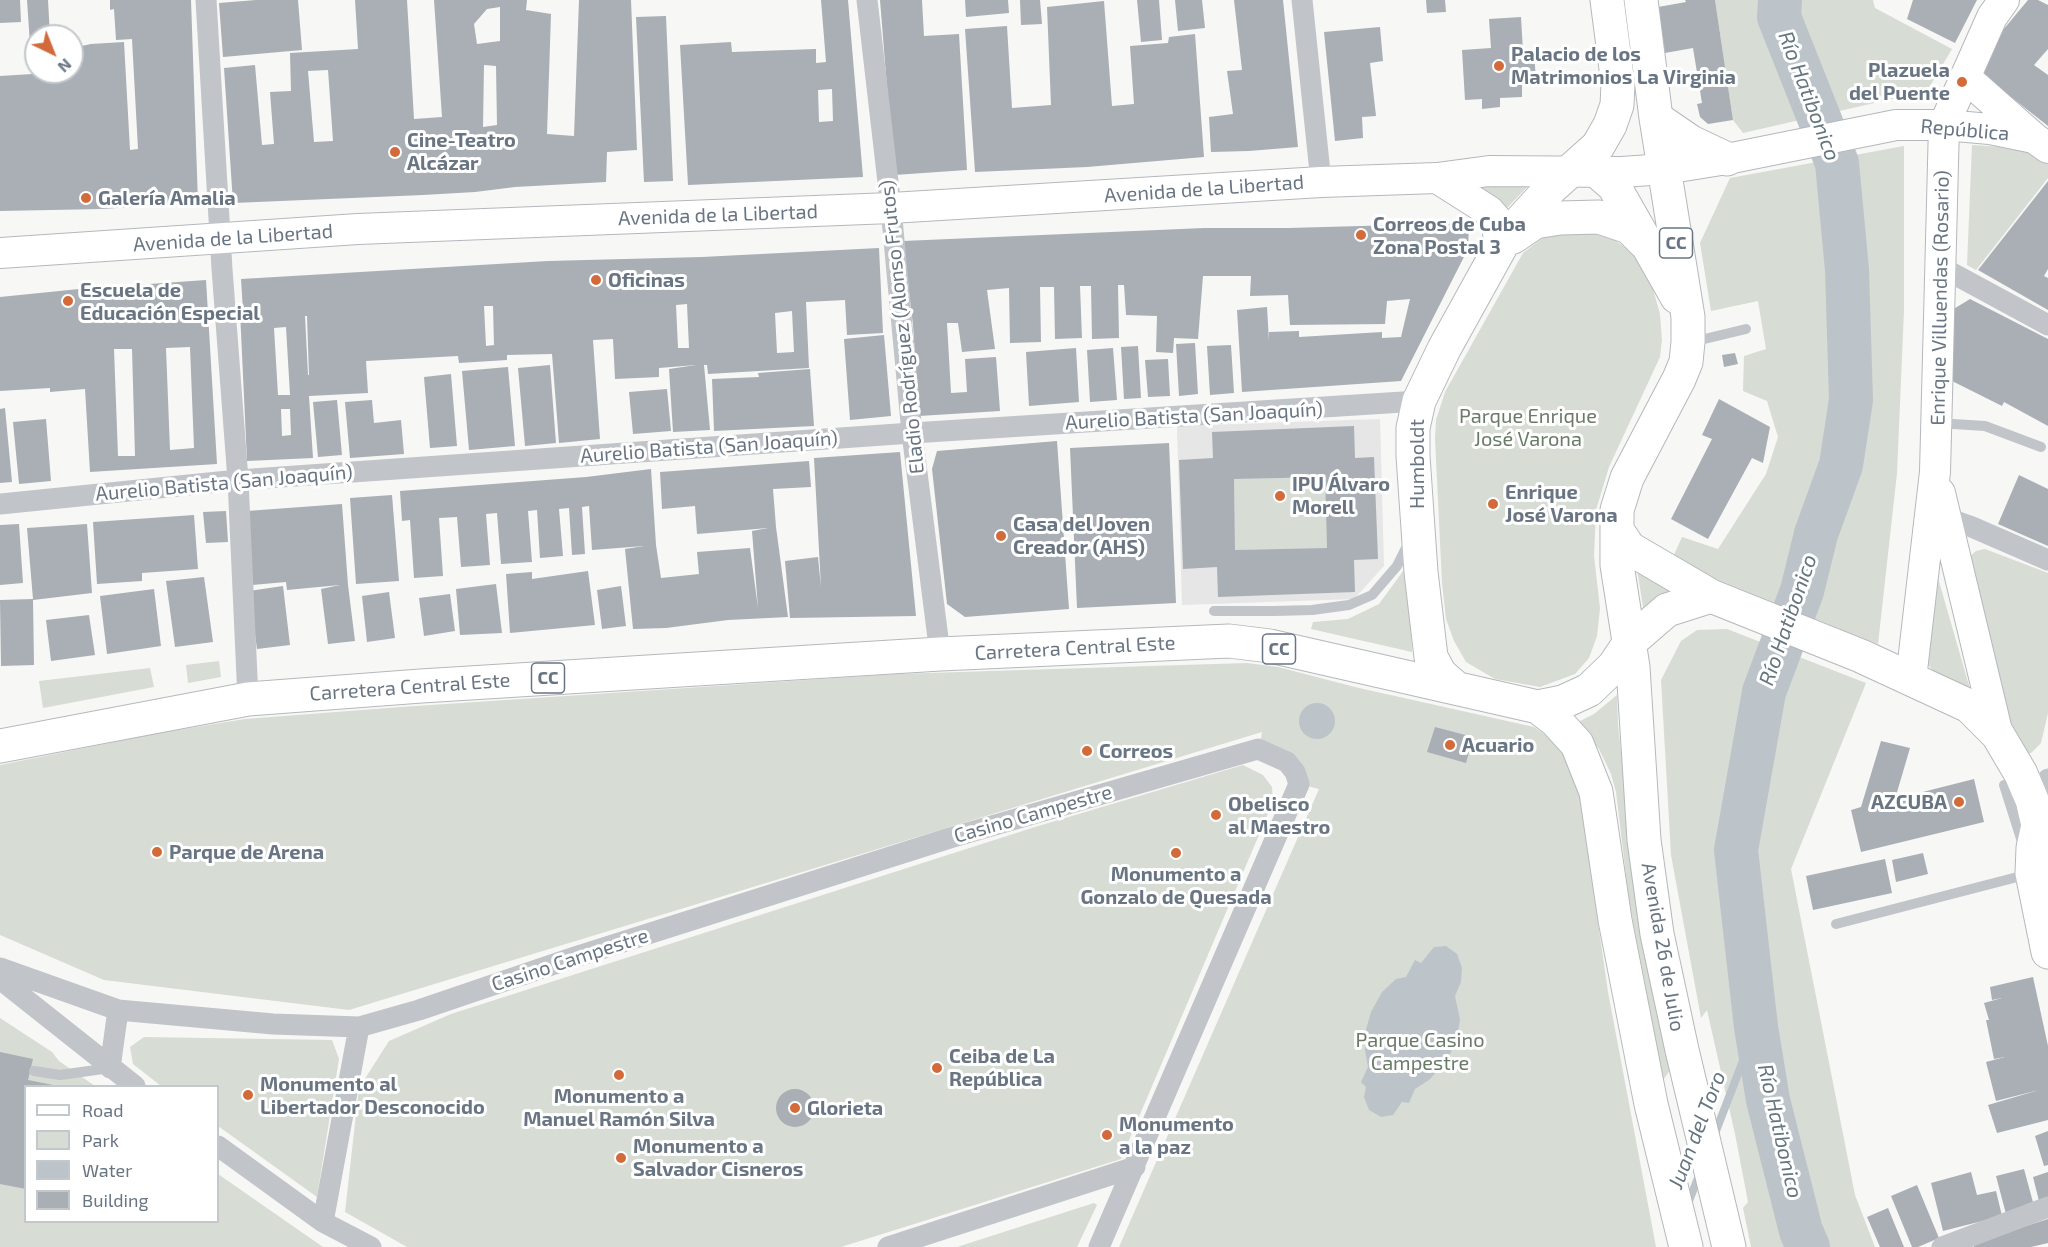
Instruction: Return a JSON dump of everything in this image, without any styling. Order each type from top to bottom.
[{"type":"main road","name":"Humboldt","points":[[1456,688],[1440,674],[1431,657],[1417,525],[1413,428],[1419,401],[1444,349],[1500,246],[1528,212],[1585,172],[1610,125],[1617,105],[1618,84],[1607,0]]},
{"type":"main road","name":"CC","points":[[1630,642],[1617,565],[1617,510],[1627,478],[1686,362],[1688,330],[1641,0]]},
{"type":"main road","points":[[1944,125],[1997,6]]},
{"type":"main road","points":[[1896,125],[1931,110],[1948,97],[1965,77]]},
{"type":"main road","name":"República","points":[[1965,77],[2041,143]]},
{"type":"main road","points":[[1656,118],[1691,142],[1735,158]]},
{"type":"main road","name":"Avenida de la Libertad","points":[[0,253],[358,229],[891,208],[1321,182],[1437,178],[1489,171],[1585,172],[1665,169],[1735,158],[1896,125]]},
{"type":"main road","name":"República","points":[[1896,125],[1944,125],[1990,129],[2041,143]]},
{"type":"main road","name":"Enrique Villuendas (Rosario)","points":[[1944,125],[1935,472],[1938,515],[1998,735]]},
{"type":"main road","points":[[1585,172],[1614,186],[1650,247],[1688,330]]},
{"type":"main road","points":[[1437,178],[1488,210],[1496,219],[1500,246],[1535,222],[1577,216],[1599,217],[1629,227],[1650,247]]},
{"type":"main road","name":"Enrique Villuendas (Rosario)","points":[[1911,679],[1938,515]]},
{"type":"main road","points":[[1617,530],[1629,548],[1711,596],[1862,656],[1911,679]]},
{"type":"main road","name":"Carretera Central Este","points":[[0,746],[248,699],[940,654],[1230,641],[1270,646],[1367,670],[1538,707],[1563,702],[1589,690],[1614,666],[1630,642],[1667,610],[1711,596]]},
{"type":"main road","name":"Avenida 26 de Julio","points":[[1630,642],[1644,840],[1657,934],[1728,1241]]},
{"type":"main road","name":"Enrique Villuendas (Rosario)","points":[[1911,679],[1969,706],[1998,735],[2021,774],[2043,831],[2033,848],[2040,874],[2048,952]]},
{"type":"main road","name":"Enrique Villuendas (Rosario)","points":[[1911,679],[1954,712],[1978,737],[1994,760],[2004,785]]},
{"type":"main road","name":"Avenida 26 de Julio","points":[[1538,707],[1556,720],[1577,744],[1596,792],[1615,920],[1651,1104],[1686,1247]]},
{"type":"main road","points":[[2004,785],[2020,808],[2043,831]]},
{"type":"street","points":[[206,0],[220,239],[238,480],[248,699]]},
{"type":"street","name":"Eladio Rodríguez (Alonso Frutos)","points":[[867,0],[891,208],[912,433],[940,654]]},
{"type":"street","points":[[1302,0],[1321,182]]},
{"type":"street","points":[[1941,267],[2048,325]]},
{"type":"street","name":"Aurelio Batista (San Joaquín)","points":[[0,504],[238,480],[912,433],[1419,401]]},
{"type":"street","points":[[1938,515],[2048,560]]},
{"type":"street","name":"Casino Campestre","points":[[0,968],[118,1010],[273,1024],[359,1027],[419,1010],[572,958],[950,838],[1258,749],[1287,762],[1295,772],[1299,784],[1099,1247]]},
{"type":"street","name":"Enrique Villuendas (Rosario)","points":[[2043,831],[2048,779]]},
{"type":"street","points":[[0,979],[134,1085]]},
{"type":"street","points":[[110,1068],[118,1010]]},
{"type":"street","points":[[323,1222],[359,1027]]},
{"type":"street","points":[[219,1147],[323,1222],[372,1247]]},
{"type":"street","points":[[888,1247],[1135,1167]]},
{"type":"street","points":[[1942,1247],[2048,1207]]},
{"type":"lane","points":[[1688,330],[1746,329]]},
{"type":"lane","points":[[1936,423],[1984,426],[2041,447]]},
{"type":"lane","points":[[1214,611],[1293,611],[1349,605],[1372,595],[1397,566],[1417,525]]},
{"type":"lane","name":"Enrique Villuendas (Rosario)","points":[[2004,785],[2040,874]]},
{"type":"lane","points":[[1836,924],[2040,874]]},
{"type":"lane","points":[[34,1071],[60,1075],[110,1068]]},
{"type":"shaded area","name":"IPU Álvaro Morell","points":[[1380,419],[1384,566],[1354,599],[1182,605],[1177,426]]},
{"type":"green space","points":[[1715,0],[1873,0],[1875,8],[1952,49],[1927,91],[1743,133],[1733,120]]},
{"type":"green space","points":[[1972,145],[2035,149],[2048,159],[2048,178],[1976,270],[1967,265]]},
{"type":"green space","points":[[1904,146],[1904,310],[1897,473],[1878,644],[1711,577],[1673,557],[1682,537],[1718,549],[1766,474],[1778,437],[1767,401],[1743,391],[1744,356],[1766,349],[1758,301],[1711,311],[1700,243],[1730,178]]},
{"type":"green space","points":[[1530,184],[1505,210],[1494,196],[1477,185]]},
{"type":"green space","name":"Parque Enrique José Varona","points":[[1585,228],[1615,240],[1636,255],[1649,275],[1660,314],[1662,340],[1660,357],[1609,467],[1596,510],[1594,556],[1600,608],[1597,636],[1589,658],[1575,674],[1540,687],[1495,679],[1466,662],[1454,641],[1446,619],[1442,583],[1436,420],[1445,392],[1523,253],[1549,233]]},
{"type":"green space","points":[[1325,477],[1327,548],[1235,550],[1234,479]]},
{"type":"green space","points":[[1985,549],[2048,573],[2048,713],[2041,743],[2031,753],[2022,755],[2012,748],[1967,559],[1976,551]]},
{"type":"green space","points":[[1409,563],[1412,652],[1311,629],[1313,622],[1348,619],[1379,604]]},
{"type":"green space","points":[[1934,564],[1972,696],[1939,678],[1925,661]]},
{"type":"green space","points":[[1637,569],[1677,592],[1644,613]]},
{"type":"green space","points":[[1727,629],[1866,683],[1791,869],[1855,1195],[1875,1247],[1751,1247],[1743,1208],[1748,1202],[1735,1134],[1707,1010],[1701,1018],[1671,855],[1661,680],[1681,641],[1697,630]]},
{"type":"green space","points":[[219,661],[221,677],[188,683],[186,665]]},
{"type":"green space","name":"Parque Casino Campestre","points":[[1247,663],[1278,667],[1359,688],[1534,727],[1551,739],[1562,753],[1570,767],[1580,797],[1608,992],[1656,1247],[1119,1247],[1319,789],[1299,784],[1259,750],[1262,732],[349,1010],[104,980],[0,935],[0,765],[159,733],[245,719],[896,674]]},
{"type":"green space","points":[[150,668],[154,687],[43,708],[39,681]]},
{"type":"green space","points":[[1617,695],[1618,725],[1637,893],[1671,1069],[1663,1080],[1629,900],[1616,792],[1611,774],[1599,749],[1578,722],[1594,714]]},
{"type":"green space","points":[[1243,765],[1263,775],[1272,787],[1273,802],[1121,1159],[841,1247],[407,1247],[345,1212],[359,1088],[389,1041],[451,1014],[1035,827]]},
{"type":"green space","points":[[0,1018],[52,1052],[59,1061],[94,1085],[24,1085],[24,1223],[219,1223],[219,1175],[323,1247],[0,1247]]},
{"type":"green space","points":[[144,1037],[332,1040],[339,1059],[317,1197],[219,1127],[219,1085],[160,1085],[133,1064],[130,1047]]},
{"type":"green space","points":[[1094,1203],[1097,1205],[1077,1247],[957,1247]]},
{"type":"water","points":[[1317,703],[1330,708],[1335,721],[1330,734],[1317,739],[1304,734],[1299,721],[1304,708]]},
{"type":"water","points":[[1446,946],[1457,954],[1462,968],[1461,982],[1455,996],[1460,1019],[1457,1040],[1446,1062],[1429,1080],[1415,1089],[1409,1103],[1402,1102],[1393,1115],[1381,1117],[1369,1110],[1364,1097],[1366,1087],[1361,1082],[1368,1067],[1365,1033],[1371,1012],[1382,992],[1396,979],[1406,977],[1415,960],[1421,963],[1434,947]]},
{"type":"building","points":[[0,0],[20,0],[21,22],[0,23]]},
{"type":"building","points":[[27,0],[48,0],[49,24],[29,24]]},
{"type":"building","points":[[110,0],[191,0],[198,203],[101,209],[0,211],[0,76],[24,74],[24,84],[84,84],[84,45],[124,42],[130,150],[138,149],[132,39],[116,40],[114,9],[110,10]]},
{"type":"building","points":[[298,0],[302,50],[223,57],[219,3]]},
{"type":"building","points":[[355,0],[407,0],[414,119],[442,117],[434,0],[527,0],[526,10],[551,14],[547,134],[574,136],[579,0],[631,0],[637,150],[607,152],[606,182],[423,195],[233,203],[224,68],[255,65],[262,145],[274,144],[270,92],[291,91],[290,53],[358,49]],"holes":[[[500,7],[500,41],[477,44],[474,24],[487,9]],[[484,65],[496,66],[497,125],[483,127]],[[328,70],[333,141],[314,142],[308,71]]]},
{"type":"building","points":[[821,0],[848,0],[863,177],[688,185],[680,45],[731,42],[732,52],[816,49],[816,63],[826,62]],"holes":[[[832,89],[833,121],[819,122],[818,90]]]},
{"type":"building","points":[[880,0],[922,0],[924,36],[959,34],[967,170],[894,175]]},
{"type":"building","points":[[965,0],[1008,0],[1009,13],[966,17]]},
{"type":"building","points":[[1020,0],[1040,0],[1042,24],[1021,25]]},
{"type":"building","points":[[1137,0],[1159,0],[1162,40],[1141,42]]},
{"type":"building","points":[[1175,0],[1202,0],[1205,28],[1178,31]]},
{"type":"building","points":[[1234,0],[1283,0],[1298,147],[1211,152],[1209,117],[1233,114],[1227,71],[1242,70]]},
{"type":"building","points":[[1426,0],[1445,0],[1446,12],[1427,13]]},
{"type":"building","points":[[1685,0],[1715,0],[1733,120],[1708,124],[1700,117],[1697,104],[1702,103],[1693,48],[1665,53],[1658,7],[1686,2]]},
{"type":"building","points":[[1913,0],[1977,0],[1955,43],[1907,19]]},
{"type":"building","points":[[2028,0],[2038,0],[2048,5],[2048,49],[2034,65],[2048,75],[2048,126],[1982,74],[1998,36]]},
{"type":"building","points":[[1104,1],[1112,106],[1134,104],[1130,46],[1168,43],[1169,37],[1195,34],[1204,157],[1087,167],[975,172],[965,29],[1007,26],[1012,108],[1051,105],[1047,7]]},
{"type":"building","points":[[666,16],[673,181],[644,182],[636,17]]},
{"type":"building","name":"Palacio de los Matrimonios La Virginia","points":[[1521,17],[1523,51],[1534,51],[1536,81],[1522,82],[1522,97],[1500,98],[1500,107],[1482,109],[1482,99],[1465,100],[1462,50],[1491,48],[1489,19]]},
{"type":"building","points":[[1380,27],[1383,61],[1370,63],[1376,116],[1362,117],[1363,138],[1335,141],[1324,32]]},
{"type":"building","points":[[2048,181],[2048,269],[2044,276],[2048,278],[2048,310],[1978,270]]},
{"type":"building","points":[[1469,223],[1468,249],[1401,381],[1242,392],[1237,310],[1267,307],[1269,341],[1269,332],[1299,331],[1299,337],[1382,332],[1382,338],[1401,337],[1410,299],[1387,301],[1385,324],[1290,325],[1288,295],[1250,296],[1251,276],[1203,276],[1198,339],[1174,338],[1173,353],[1156,352],[1157,316],[1126,315],[1124,285],[1118,285],[1119,338],[1092,339],[1091,286],[1080,286],[1082,338],[1055,339],[1054,287],[1040,287],[1041,342],[1010,343],[1009,288],[987,290],[995,349],[962,352],[958,323],[947,323],[951,393],[967,392],[965,359],[996,357],[1000,411],[919,416],[913,325],[903,241],[1204,228]]},
{"type":"building","points":[[879,248],[883,333],[847,335],[845,300],[806,302],[809,368],[708,374],[707,365],[704,365],[710,430],[673,432],[669,369],[696,365],[659,368],[659,377],[615,379],[613,339],[593,340],[600,439],[559,443],[552,354],[507,355],[507,360],[459,363],[458,356],[366,361],[368,393],[309,396],[313,458],[247,461],[240,311],[243,311],[241,279],[548,261],[702,257]],"holes":[[[687,304],[689,348],[678,348],[676,305]],[[484,306],[493,306],[494,345],[486,346]],[[792,311],[794,352],[777,353],[775,313]],[[305,316],[307,316],[308,375]],[[286,327],[290,395],[278,395],[274,328]],[[281,409],[290,409],[291,435],[282,436]]]},
{"type":"building","points":[[206,280],[217,464],[90,472],[85,389],[50,392],[50,388],[0,391],[0,297]],"holes":[[[190,347],[194,448],[170,450],[166,348]],[[114,349],[132,349],[135,456],[118,456]]]},
{"type":"building","points":[[1970,299],[2048,339],[2048,426],[2004,402],[2002,406],[1950,380],[1952,310]]},
{"type":"building","points":[[884,335],[891,416],[850,420],[844,339]]},
{"type":"building","points":[[1195,343],[1198,394],[1179,396],[1176,344]]},
{"type":"building","points":[[1231,345],[1234,393],[1210,395],[1207,346]]},
{"type":"building","points":[[1138,346],[1141,398],[1124,399],[1121,347]]},
{"type":"building","points":[[1076,348],[1079,402],[1029,406],[1026,352]]},
{"type":"building","points":[[1113,348],[1117,400],[1090,402],[1087,350]]},
{"type":"building","points":[[1735,353],[1738,364],[1724,367],[1722,355]]},
{"type":"building","points":[[1168,359],[1170,396],[1148,397],[1145,360]]},
{"type":"building","points":[[550,365],[556,443],[525,446],[518,368]]},
{"type":"building","points":[[508,367],[515,446],[469,450],[462,371]]},
{"type":"building","points":[[810,369],[814,426],[714,431],[712,379],[759,377],[758,373]]},
{"type":"building","points":[[451,374],[457,446],[430,448],[424,377]]},
{"type":"building","points":[[667,389],[671,431],[633,434],[629,392]]},
{"type":"building","points":[[1719,399],[1770,427],[1763,463],[1752,458],[1708,539],[1671,519],[1712,439],[1702,435]]},
{"type":"building","points":[[337,400],[342,455],[318,457],[313,402]]},
{"type":"building","points":[[372,400],[374,423],[401,420],[404,454],[350,458],[345,402]]},
{"type":"building","points":[[5,408],[12,482],[0,483],[0,409]]},
{"type":"building","points":[[46,419],[51,481],[19,484],[13,422]]},
{"type":"building","name":"IPU Álvaro Morell","points":[[1354,426],[1355,458],[1374,457],[1378,559],[1354,560],[1355,592],[1218,597],[1217,567],[1183,569],[1179,460],[1213,458],[1212,432]],"holes":[[[1325,477],[1327,548],[1235,550],[1234,479]]]},
{"type":"building","name":"Casa del Joven Creador (AHS)","points":[[1057,441],[1069,609],[965,617],[947,604],[932,469],[937,451]]},
{"type":"building","points":[[1169,443],[1176,603],[1077,608],[1070,448]]},
{"type":"building","points":[[900,452],[916,616],[790,618],[785,561],[818,557],[821,587],[814,458]]},
{"type":"building","points":[[809,461],[811,487],[773,489],[788,617],[633,629],[625,549],[644,546],[592,550],[589,506],[582,507],[585,554],[572,555],[569,508],[559,509],[563,556],[540,558],[537,510],[528,511],[532,562],[501,564],[497,513],[486,514],[490,565],[461,567],[457,517],[439,518],[443,576],[414,578],[410,520],[402,521],[400,491],[586,477],[651,469],[656,545],[661,578],[699,574],[697,552],[750,548],[758,608],[752,531],[768,528],[697,534],[695,506],[662,509],[660,472]]},
{"type":"building","points":[[2019,475],[2048,489],[2048,546],[1998,524]]},
{"type":"building","points":[[392,495],[399,581],[356,584],[350,498]]},
{"type":"building","points":[[342,504],[355,641],[328,644],[321,589],[340,585],[287,590],[286,582],[252,585],[247,511]]},
{"type":"building","points":[[226,511],[228,542],[206,543],[203,512]]},
{"type":"building","points":[[194,515],[198,569],[142,573],[142,581],[97,584],[93,522]]},
{"type":"building","points":[[19,524],[23,583],[0,585],[0,525]]},
{"type":"building","points":[[87,524],[92,593],[33,600],[34,665],[1,666],[0,600],[33,599],[27,528]]},
{"type":"building","points":[[588,571],[595,625],[510,633],[506,574],[532,572],[532,579]]},
{"type":"building","points":[[204,577],[213,642],[175,647],[166,581]]},
{"type":"building","points":[[496,584],[502,633],[460,635],[456,589]]},
{"type":"building","points":[[283,586],[290,645],[257,649],[249,591]]},
{"type":"building","points":[[621,586],[626,626],[602,629],[597,590]]},
{"type":"building","points":[[154,589],[161,646],[107,654],[100,596]]},
{"type":"building","points":[[389,592],[395,638],[367,642],[362,596]]},
{"type":"building","points":[[450,594],[455,631],[424,636],[419,598]]},
{"type":"building","points":[[89,615],[95,655],[51,661],[46,620]]},
{"type":"building","name":"Acuario","points":[[1435,727],[1473,737],[1466,763],[1427,752]]},
{"type":"building","points":[[1881,741],[1910,748],[1895,799],[1974,779],[1984,822],[1861,852],[1851,810],[1861,807]]},
{"type":"building","points":[[1923,853],[1928,874],[1896,882],[1892,860]]},
{"type":"building","points":[[1885,859],[1892,893],[1813,910],[1806,876]]},
{"type":"building","points":[[2033,977],[2048,1046],[2048,1120],[1997,1133],[1988,1105],[2039,1090],[1996,1101],[1986,1062],[2005,1057],[1994,1059],[1986,1020],[1989,1020],[1984,1003],[2002,998],[1992,1000],[1990,987]]},
{"type":"building","points":[[0,1052],[33,1059],[28,1080],[53,1085],[24,1085],[24,1189],[0,1184]]},
{"type":"building","name":"Glorieta","points":[[795,1089],[808,1095],[814,1108],[808,1121],[795,1127],[782,1121],[776,1108],[782,1095]]},
{"type":"building","points":[[2048,1131],[2048,1165],[2044,1166],[2035,1136]]},
{"type":"building","points":[[2024,1169],[2034,1206],[2006,1214],[1996,1176]]},
{"type":"building","points":[[1971,1172],[1977,1195],[1996,1191],[2002,1216],[1943,1231],[1931,1183]]},
{"type":"building","points":[[2048,1172],[2048,1199],[2039,1201],[2033,1177]]},
{"type":"building","points":[[1917,1185],[1939,1238],[1918,1247],[1912,1247],[1891,1196]]},
{"type":"building","points":[[1888,1208],[1904,1247],[1880,1247],[1867,1217]]},
{"type":"building","points":[[2048,1219],[2048,1243],[2031,1247],[1974,1247],[1973,1243]]},
{"type":"waterway","name":"Río Hatibonico","points":[[1780,0],[1779,17],[1837,163],[1847,270],[1851,400],[1841,465],[1816,534],[1802,591],[1764,692],[1736,850],[1756,1027],[1768,1100],[1801,1231],[1808,1247]]},
{"type":"waterway","name":"Juan del Toro","points":[[1714,1136],[1756,1027]]},
{"type":"waterway","name":"Juan del Toro","points":[[1687,1206],[1700,1173]]},
{"type":"place","name":"Palacio de los Matrimonios La Virginia","points":[[1499,66]]},
{"type":"place","name":"Plazuela del Puente","points":[[1962,82]]},
{"type":"place","name":"Cine-Teatro Alcázar","points":[[395,152]]},
{"type":"place","name":"Galería Amalia","points":[[86,198]]},
{"type":"place","name":"Correos de Cuba Zona Postal 3","points":[[1361,235]]},
{"type":"place","name":"Oficinas","points":[[596,280]]},
{"type":"place","name":"Escuela de Educación Especial","points":[[68,301]]},
{"type":"place","name":"IPU Álvaro Morell","points":[[1280,496]]},
{"type":"place","name":"Enrique José Varona","points":[[1493,504]]},
{"type":"place","name":"Casa del Joven Creador (AHS)","points":[[1001,536]]},
{"type":"place","name":"Acuario","points":[[1450,745]]},
{"type":"place","name":"Correos","points":[[1087,751]]},
{"type":"place","name":"AZCUBA","points":[[1959,802]]},
{"type":"place","name":"Obelisco al Maestro","points":[[1216,815]]},
{"type":"place","name":"Parque de Arena","points":[[157,852]]},
{"type":"place","name":"Monumento a Gonzalo de Quesada","points":[[1176,853]]},
{"type":"place","name":"Ceiba de La República","points":[[937,1068]]},
{"type":"place","name":"Monumento a Manuel Ramón Silva","points":[[619,1075]]},
{"type":"place","name":"Monumento al Libertador Desconocido","points":[[248,1095]]},
{"type":"place","name":"Glorieta","points":[[795,1108]]},
{"type":"place","name":"Monumento a la paz","points":[[1107,1135]]},
{"type":"place","name":"Monumento a Salvador Cisneros","points":[[621,1158]]}]
